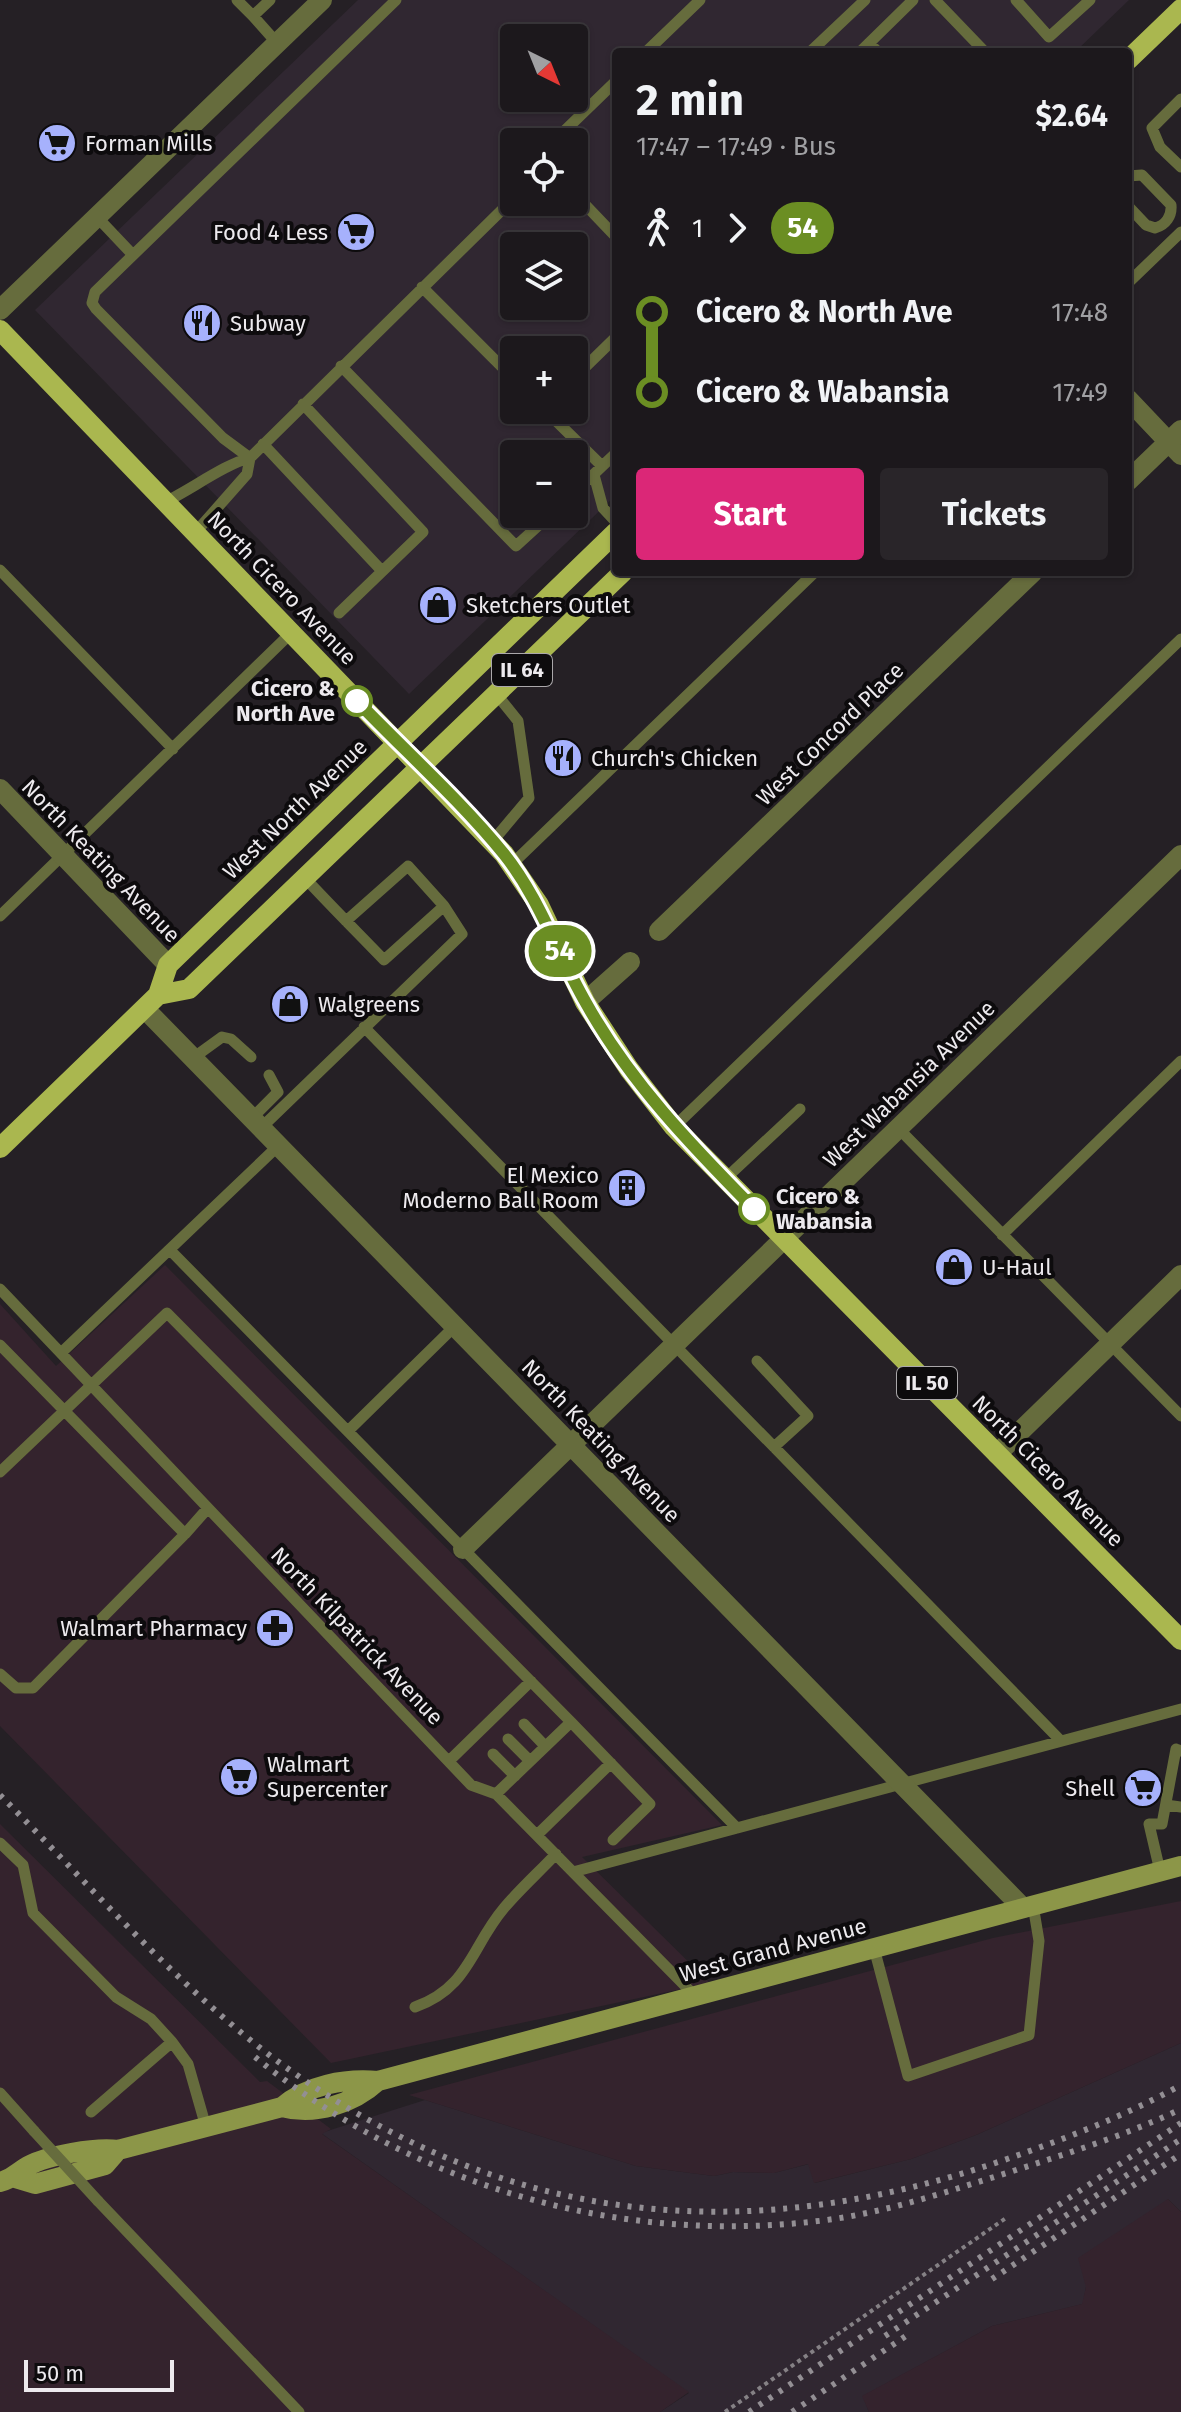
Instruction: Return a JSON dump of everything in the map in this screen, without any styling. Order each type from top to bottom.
[{"type":"main road","points":[[1132,56],[1181,9]]},
{"type":"main road","name":"North Cicero Avenue","points":[[0,330],[492,842],[539,905],[585,1002],[629,1069],[674,1127],[1181,1640]]},
{"type":"main road","name":"West North Avenue","points":[[0,1148],[151,1002],[168,965],[612,536]]},
{"type":"main road","name":"West North Avenue","points":[[151,1002],[189,989],[619,576]]},
{"type":"main road","name":"West Grand Avenue","points":[[8,2180],[35,2184],[49,2181],[105,2165],[118,2150],[282,2107],[303,2113],[361,2097],[378,2081],[1181,1866]]},
{"type":"street","points":[[0,310],[322,0]]},
{"type":"street","points":[[1132,403],[1177,442],[1132,478]]},
{"type":"street","name":"West Concord Place","points":[[659,931],[1029,576]]},
{"type":"street","name":"North Keating Avenue","points":[[0,789],[168,965]]},
{"type":"street","name":"West Wabansia Avenue","points":[[463,1549],[1181,855]]},
{"type":"street","points":[[585,1002],[630,962]]},
{"type":"street","name":"North Keating Avenue","points":[[151,1002],[193,1058],[278,1146],[901,1782],[1028,1907]]},
{"type":"street","points":[[997,1454],[1181,1275]]},
{"type":"lane","points":[[237,0],[277,43]]},
{"type":"lane","points":[[253,16],[270,0]]},
{"type":"lane","points":[[250,458],[223,438],[92,303],[95,292],[396,0]]},
{"type":"lane","points":[[650,48],[700,0]]},
{"type":"lane","points":[[814,48],[865,0]]},
{"type":"lane","points":[[870,48],[913,0]]},
{"type":"lane","points":[[935,0],[981,48]]},
{"type":"lane","points":[[1016,0],[1049,37],[1090,0]]},
{"type":"lane","points":[[567,128],[612,85]]},
{"type":"lane","points":[[1181,99],[1152,128],[1160,147],[1181,167]]},
{"type":"lane","points":[[1132,176],[1142,175],[1171,205],[1172,211],[1169,218],[1155,228],[1146,225],[1132,210]]},
{"type":"lane","points":[[588,208],[612,233]]},
{"type":"lane","points":[[195,533],[247,474],[250,458],[263,444],[500,212]]},
{"type":"lane","points":[[97,217],[133,255]]},
{"type":"lane","points":[[1132,279],[1181,232]]},
{"type":"lane","points":[[422,287],[500,365]]},
{"type":"lane","points":[[588,364],[612,341]]},
{"type":"lane","points":[[341,366],[516,546],[536,528]]},
{"type":"lane","points":[[303,404],[423,532],[339,613]]},
{"type":"lane","points":[[557,424],[598,471],[603,508],[612,518]]},
{"type":"lane","points":[[263,444],[382,571]]},
{"type":"lane","points":[[588,480],[612,457]]},
{"type":"lane","points":[[165,502],[214,477],[233,462],[250,458]]},
{"type":"lane","points":[[0,570],[173,749]]},
{"type":"lane","points":[[511,865],[811,576]]},
{"type":"lane","points":[[0,916],[291,633]]},
{"type":"lane","points":[[674,1127],[1181,639]]},
{"type":"lane","points":[[492,842],[529,798],[518,721],[497,695]]},
{"type":"lane","points":[[256,1123],[462,934],[444,906],[408,866],[346,921]]},
{"type":"lane","points":[[305,878],[384,960],[444,906]]},
{"type":"lane","points":[[364,1027],[1060,1740]]},
{"type":"lane","points":[[193,1058],[222,1037],[231,1039],[251,1057]]},
{"type":"lane","points":[[1002,1235],[1181,1061]]},
{"type":"lane","points":[[256,1123],[278,1092],[269,1075]]},
{"type":"lane","points":[[725,1179],[800,1109]]},
{"type":"lane","points":[[898,1128],[1181,1416]]},
{"type":"lane","points":[[61,1353],[278,1146]]},
{"type":"lane","points":[[170,1250],[737,1828]]},
{"type":"lane","name":"North Kilpatrick Avenue","points":[[0,1289],[471,1785],[496,1794],[695,1996]]},
{"type":"lane","points":[[0,1472],[167,1313],[650,1804],[613,1840]]},
{"type":"lane","points":[[348,1431],[455,1326]]},
{"type":"lane","points":[[0,1345],[185,1534]]},
{"type":"lane","points":[[757,1361],[808,1416],[774,1447]]},
{"type":"lane","points":[[0,1674],[16,1688],[33,1688],[208,1508]]},
{"type":"lane","points":[[449,1761],[509,1708],[531,1681]]},
{"type":"lane","points":[[573,1872],[1181,1709]]},
{"type":"lane","points":[[496,1794],[571,1722]]},
{"type":"lane","points":[[524,1724],[545,1746]]},
{"type":"lane","points":[[508,1739],[530,1761]]},
{"type":"lane","points":[[1160,1871],[1149,1824],[1162,1824],[1176,1749],[1181,1751]]},
{"type":"lane","points":[[493,1754],[515,1776]]},
{"type":"lane","points":[[537,1835],[611,1763]]},
{"type":"lane","points":[[1166,1805],[1181,1807]]},
{"type":"lane","points":[[0,1843],[23,1865],[33,1913],[116,1997],[151,2019],[188,2064],[206,2127]]},
{"type":"lane","points":[[415,2007],[436,1999],[451,1988],[471,1964],[503,1908],[556,1854]]},
{"type":"lane","points":[[874,1948],[908,2076],[1029,2035],[1039,1941],[1028,1907]]},
{"type":"lane","points":[[91,2112],[172,2042]]},
{"type":"lane","points":[[0,2093],[299,2412]]},
{"type":"path","points":[[725,2412],[1006,2218]]},
{"type":"shaded area","points":[[358,0],[1129,0],[1079,48],[612,48],[612,499],[588,522],[588,440],[500,440],[500,528],[582,528],[409,694],[35,310]]},
{"type":"shaded area","points":[[165,1265],[722,1825],[582,1857],[710,1983],[331,2063],[0,1726],[0,1304],[56,1366]]},
{"type":"shaded area","points":[[0,1824],[260,2082],[267,2081],[331,2129],[322,2134],[689,2392],[660,2412],[0,2412]]},
{"type":"shaded area","points":[[1181,1901],[1181,2043],[976,2135],[911,2159],[814,2183],[808,2164],[774,2173],[733,2172],[714,2176],[636,2166],[409,2095],[993,1938]]},
{"type":"shaded area","points":[[1181,2043],[1181,2212],[1168,2199],[1086,2287],[1083,2304],[992,2326],[863,2396],[869,2412],[660,2412],[689,2393],[321,2133],[425,2100],[636,2166],[714,2176],[733,2172],[774,2173],[809,2164],[815,2183],[911,2159],[976,2135]]},
{"type":"shaded area","points":[[1168,2199],[1181,2212],[1181,2412],[869,2412],[862,2396],[992,2326],[1082,2304],[1086,2287],[1078,2258]]},
{"type":"railway","points":[[0,1795],[179,1977],[255,2044],[294,2073],[378,2125],[463,2165],[550,2192],[639,2208],[729,2212],[820,2205],[913,2187],[1007,2159],[1096,2126],[1181,2085]]},
{"type":"railway","points":[[255,2057],[318,2103],[385,2142],[455,2174],[528,2198],[603,2215],[679,2224],[756,2226],[834,2219],[879,2210],[1075,2151],[1181,2109]]},
{"type":"railway","points":[[749,2412],[1181,2123]]},
{"type":"railway","points":[[885,2336],[1181,2139]]},
{"type":"railway","points":[[992,2279],[1181,2154]]},
{"type":"railway","points":[[792,2412],[909,2334]]},
{"type":"bus line","name":"54","points":[[357,701],[504,854],[539,905],[585,1002],[629,1069],[674,1127],[754,1209]]},
{"type":"place","name":"Forman Mills","points":[[57,143]]},
{"type":"place","name":"Food 4 Less","points":[[356,232]]},
{"type":"place","name":"Subway","points":[[202,323]]},
{"type":"place","name":"Sketchers Outlet","points":[[438,605]]},
{"type":"place","name":"Cicero & North Ave","points":[[357,701]]},
{"type":"place","name":"Church's Chicken","points":[[563,758]]},
{"type":"place","name":"Walgreens","points":[[290,1004]]},
{"type":"place","name":"El Mexico Moderno Ball Room","points":[[627,1188]]},
{"type":"place","name":"Cicero & Wabansia","points":[[754,1209]]},
{"type":"place","name":"U-Haul","points":[[954,1267]]},
{"type":"place","name":"Walmart Pharmacy","points":[[275,1628]]},
{"type":"place","name":"Walmart Supercenter","points":[[239,1777]]},
{"type":"place","name":"Shell","points":[[1143,1788]]}]
